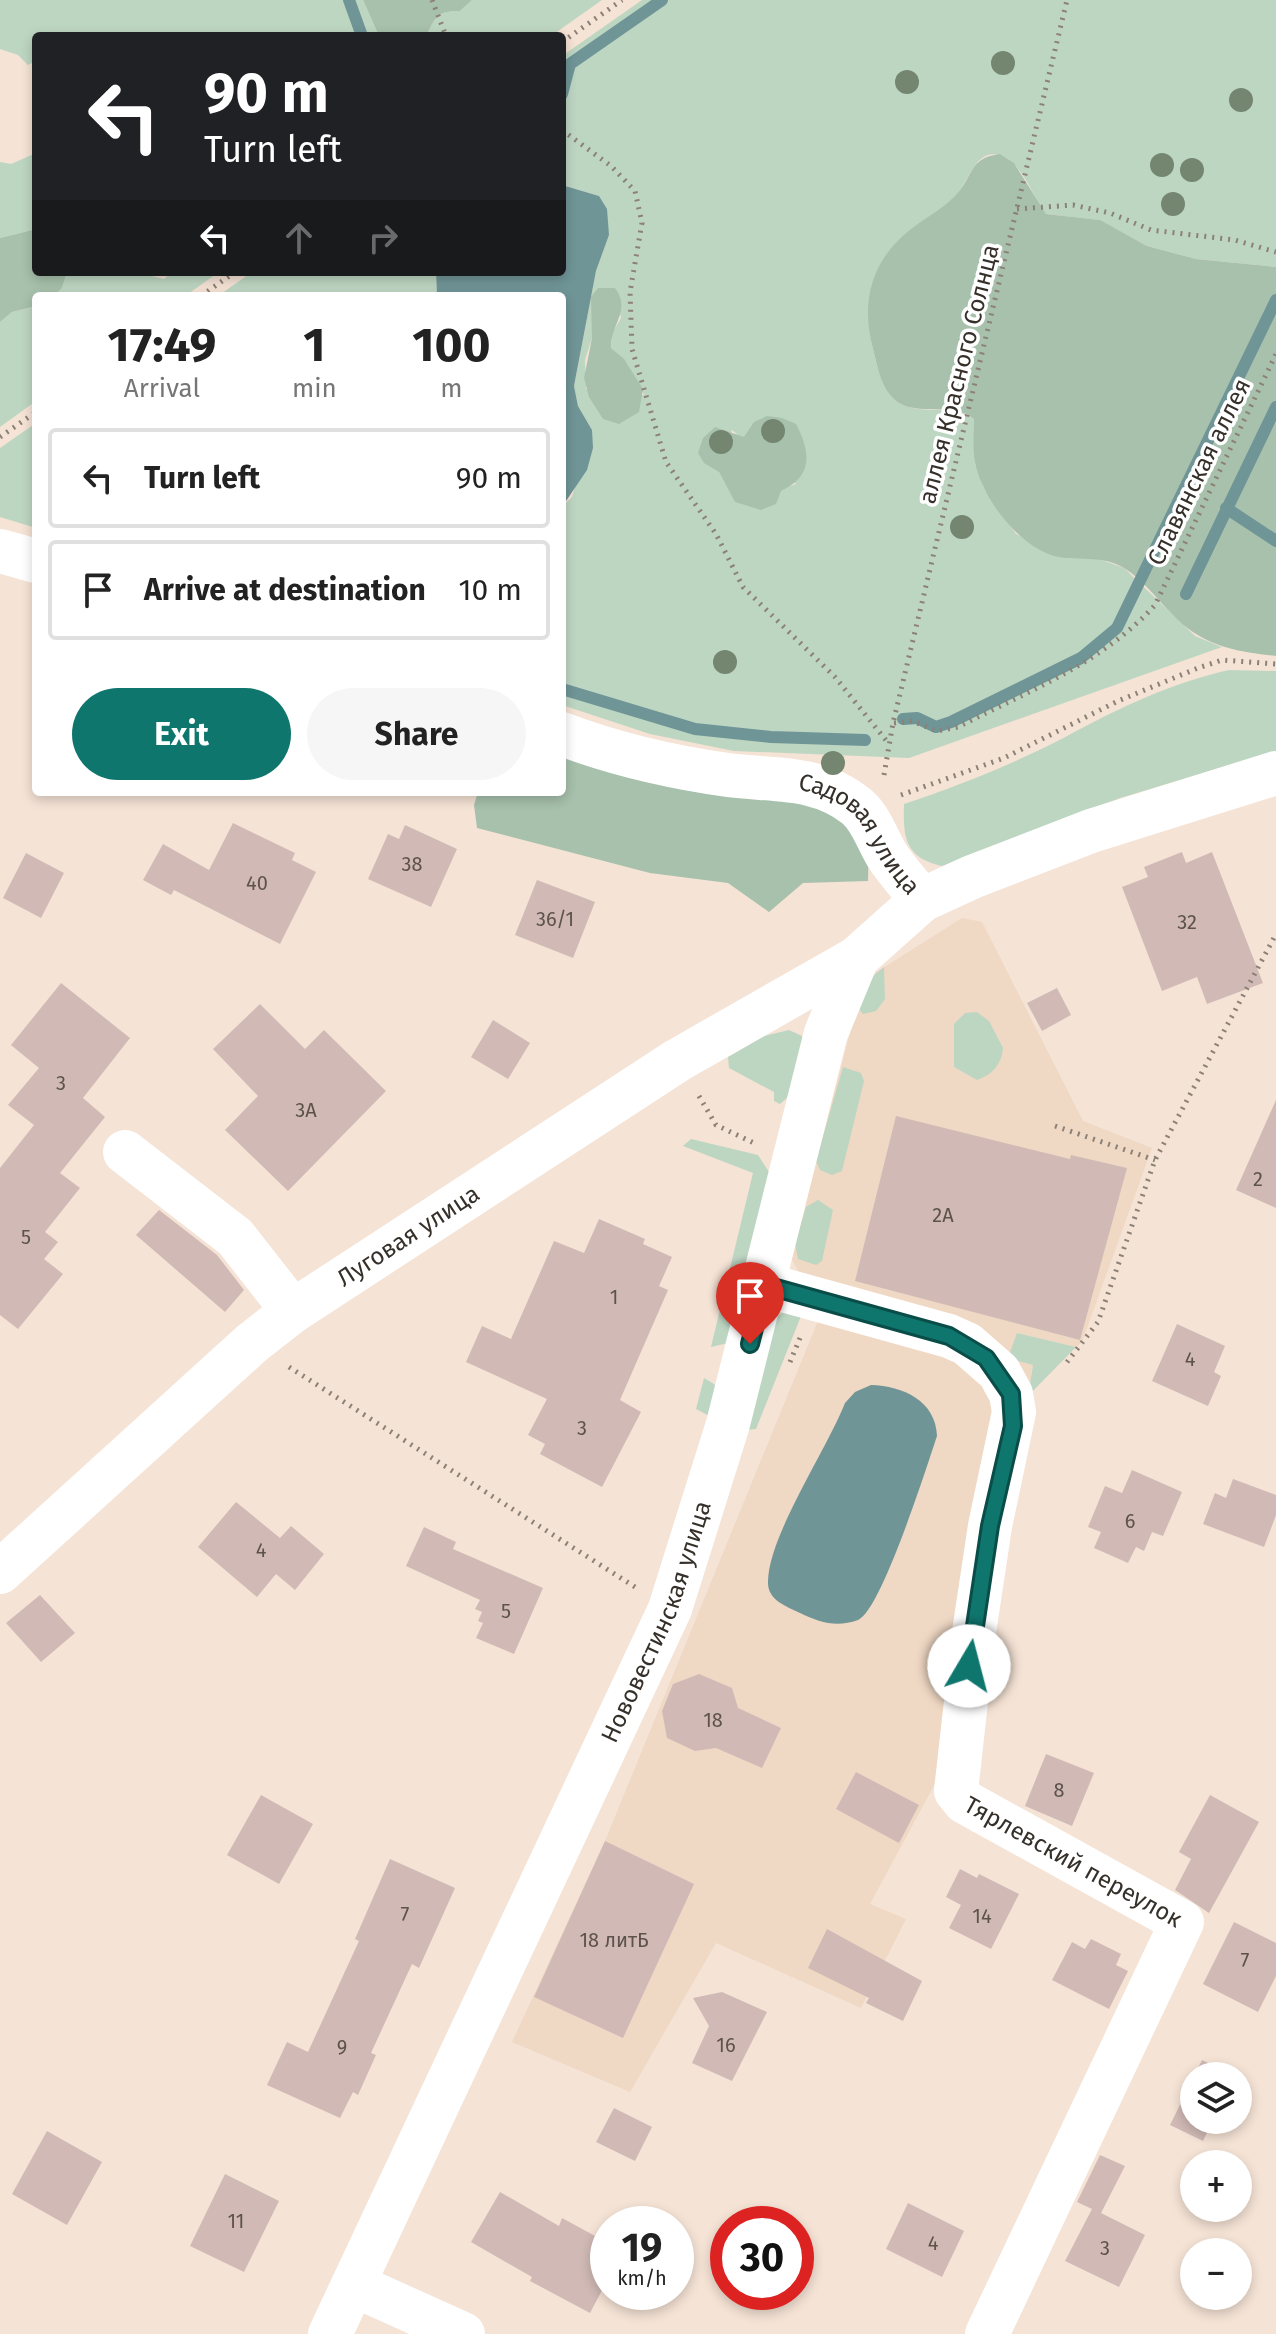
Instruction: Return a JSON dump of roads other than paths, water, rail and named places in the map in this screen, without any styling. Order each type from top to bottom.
[{"type":"street","points":[[0,551],[32,560]]},
{"type":"street","name":"Садовая улица","points":[[566,735],[614,753],[729,775],[816,784],[840,794],[859,808],[873,827],[886,854],[922,900],[1091,831],[1276,773]]},
{"type":"street","name":"Нововестинская улица","points":[[330,2334],[670,1609],[728,1424],[826,1033],[857,958],[922,900]]},
{"type":"street","name":"Луговая улица","points":[[0,1572],[252,1343],[293,1311],[678,1060],[857,958]]},
{"type":"street","points":[[125,1152],[235,1237],[293,1311]]},
{"type":"street","name":"Тярлевский переулок","points":[[765,1285],[949,1336],[986,1358],[999,1372],[1011,1394],[1014,1419],[990,1526],[956,1791],[965,1802],[1186,1913],[987,2334]]},
{"type":"street","points":[[354,2285],[463,2334]]},
{"type":"water","points":[[566,186],[599,196],[607,209],[609,235],[596,271],[574,386],[578,406],[592,430],[593,448],[587,470],[566,501],[566,292],[437,292],[436,276],[566,276]]},
{"type":"water","points":[[871,1385],[895,1388],[916,1398],[931,1413],[937,1436],[902,1536],[868,1611],[858,1620],[828,1623],[800,1613],[774,1598],[768,1581],[771,1562],[788,1517],[845,1403],[855,1392]]},
{"type":"waterway","points":[[349,0],[361,32]]},
{"type":"waterway","points":[[566,79],[570,64],[662,0]]},
{"type":"waterway","points":[[903,719],[917,718],[936,727],[951,722],[1081,658],[1117,628],[1276,300]]},
{"type":"waterway","points":[[1186,594],[1276,407]]},
{"type":"waterway","points":[[1226,508],[1276,541]]},
{"type":"waterway","points":[[566,690],[695,729],[771,737],[865,740]]}]
